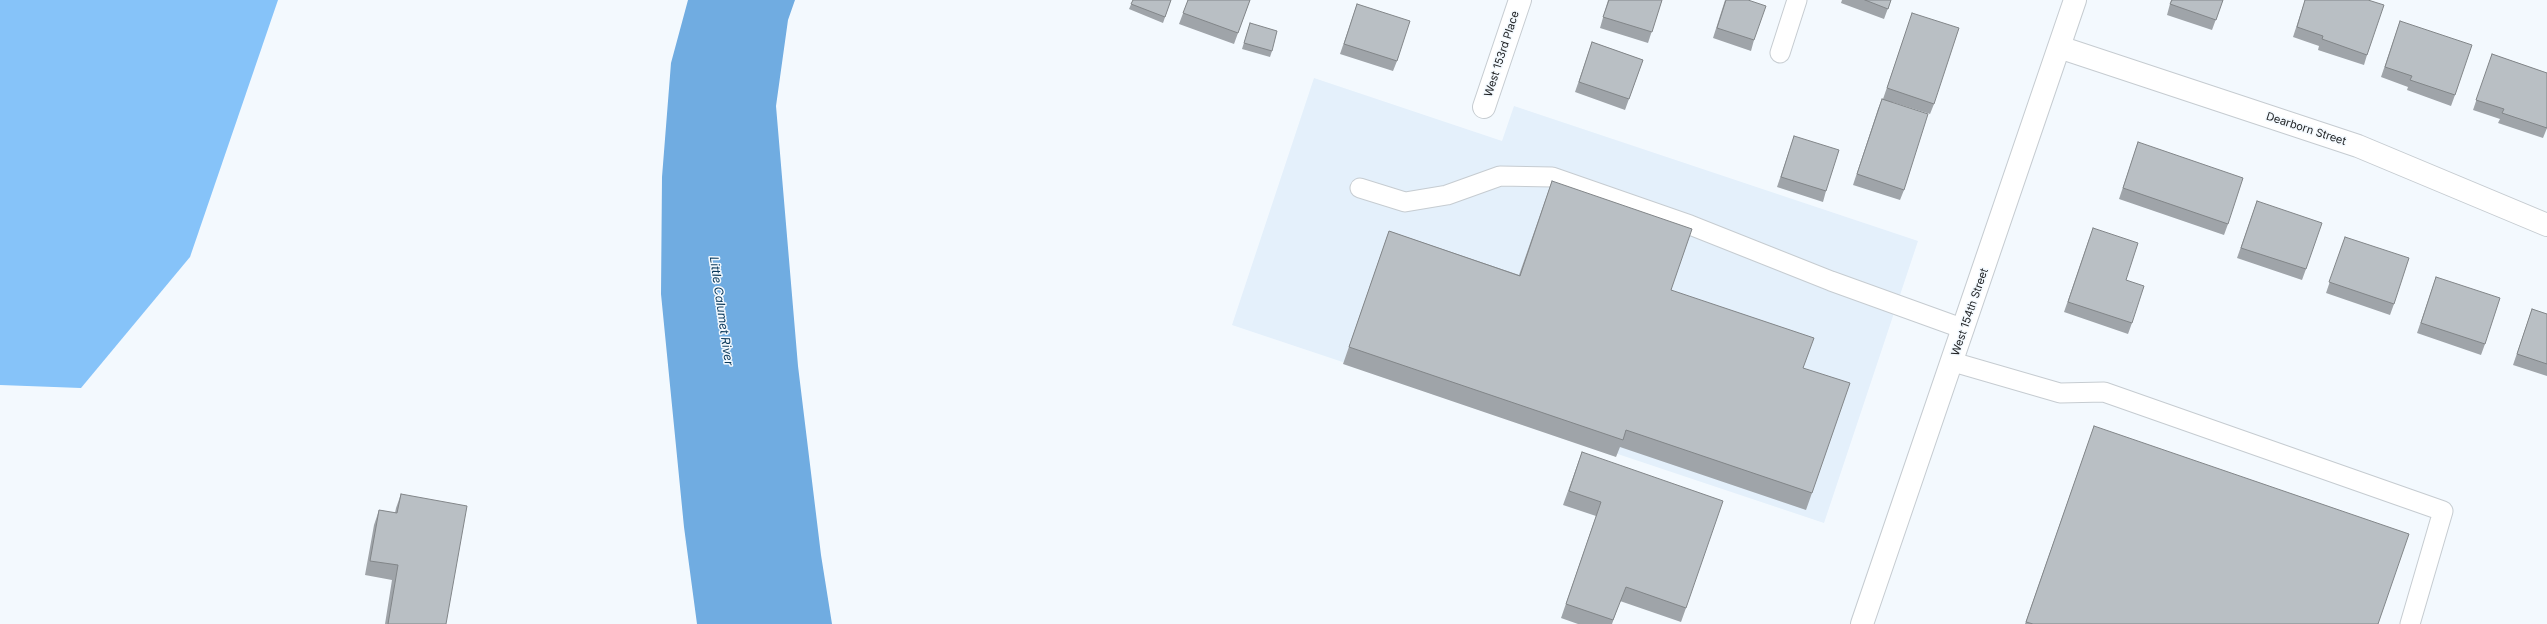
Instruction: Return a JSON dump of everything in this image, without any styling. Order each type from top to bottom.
[{"type":"street","name":"West 153rd Place","points":[[1484,107],[1520,0]]},
{"type":"street","name":"West 154th Street","points":[[1862,624],[2076,0]]},
{"type":"street","name":"Dearborn Street","points":[[2059,47],[2358,146],[2547,225]]},
{"type":"lane","points":[[1780,54],[1797,0]]},
{"type":"lane","points":[[1360,188],[1404,202],[1447,195],[1500,176],[1552,177],[1690,225],[1831,281],[1964,329]]},
{"type":"lane","points":[[1953,362],[2060,392],[2104,392],[2443,511],[2410,624]]},
{"type":"shaded area","points":[[0,0],[278,0],[190,257],[81,388],[0,385]]},
{"type":"shaded area","points":[[1314,78],[1502,141],[1514,106],[1918,241],[1824,523],[1232,325]]},
{"type":"water","name":"Little Calumet River","points":[[688,0],[795,0],[788,20],[776,106],[798,366],[821,555],[832,624],[697,624],[684,527],[661,294],[662,177],[671,63]]},
{"type":"building","points":[[1133,0],[1171,0],[1165,17],[1131,4]]},
{"type":"building","points":[[1188,0],[1250,0],[1238,33],[1183,13]]},
{"type":"building","points":[[1609,0],[1662,0],[1652,32],[1603,17]]},
{"type":"building","points":[[1726,0],[1748,0],[1766,6],[1754,40],[1717,28]]},
{"type":"building","points":[[1865,0],[1891,0],[1888,9]]},
{"type":"building","points":[[2172,0],[2223,0],[2216,20],[2170,4]]},
{"type":"building","points":[[2305,0],[2368,0],[2384,5],[2367,55],[2322,39],[2323,36],[2297,27]]},
{"type":"building","points":[[1357,4],[1410,21],[1397,61],[1344,44]]},
{"type":"building","points":[[1912,13],[1959,28],[1934,104],[1887,88]]},
{"type":"building","points":[[2400,21],[2472,45],[2455,95],[2410,80],[2412,76],[2385,67]]},
{"type":"building","points":[[1250,23],[1277,31],[1272,51],[1244,43]]},
{"type":"building","points":[[1592,42],[1643,60],[1629,99],[1579,82]]},
{"type":"building","points":[[2492,54],[2547,73],[2547,128],[2502,113],[2504,109],[2476,100]]},
{"type":"building","points":[[1882,99],[1928,114],[1904,190],[1857,174]]},
{"type":"building","points":[[1794,136],[1839,150],[1826,191],[1781,177]]},
{"type":"building","points":[[2138,142],[2243,178],[2228,224],[2123,188]]},
{"type":"building","points":[[1552,181],[1692,229],[1671,290],[1814,338],[1803,368],[1850,383],[1812,493],[1626,430],[1623,440],[1349,347],[1389,231],[1520,276]]},
{"type":"building","points":[[2257,201],[2322,223],[2306,269],[2241,248]]},
{"type":"building","points":[[2093,228],[2138,243],[2126,280],[2144,286],[2132,323],[2068,302]]},
{"type":"building","points":[[2345,237],[2409,258],[2394,304],[2329,282]]},
{"type":"building","points":[[2436,277],[2500,298],[2485,344],[2421,323]]},
{"type":"building","points":[[2532,309],[2547,314],[2547,364],[2517,354]]},
{"type":"building","points":[[2094,426],[2409,534],[2378,624],[2033,624],[2026,622]]},
{"type":"building","points":[[1582,452],[1723,501],[1686,608],[1626,587],[1613,620],[1566,604],[1601,502],[1569,491]]},
{"type":"building","points":[[401,494],[467,506],[446,624],[388,624],[398,565],[370,561],[379,510],[397,513]]}]
